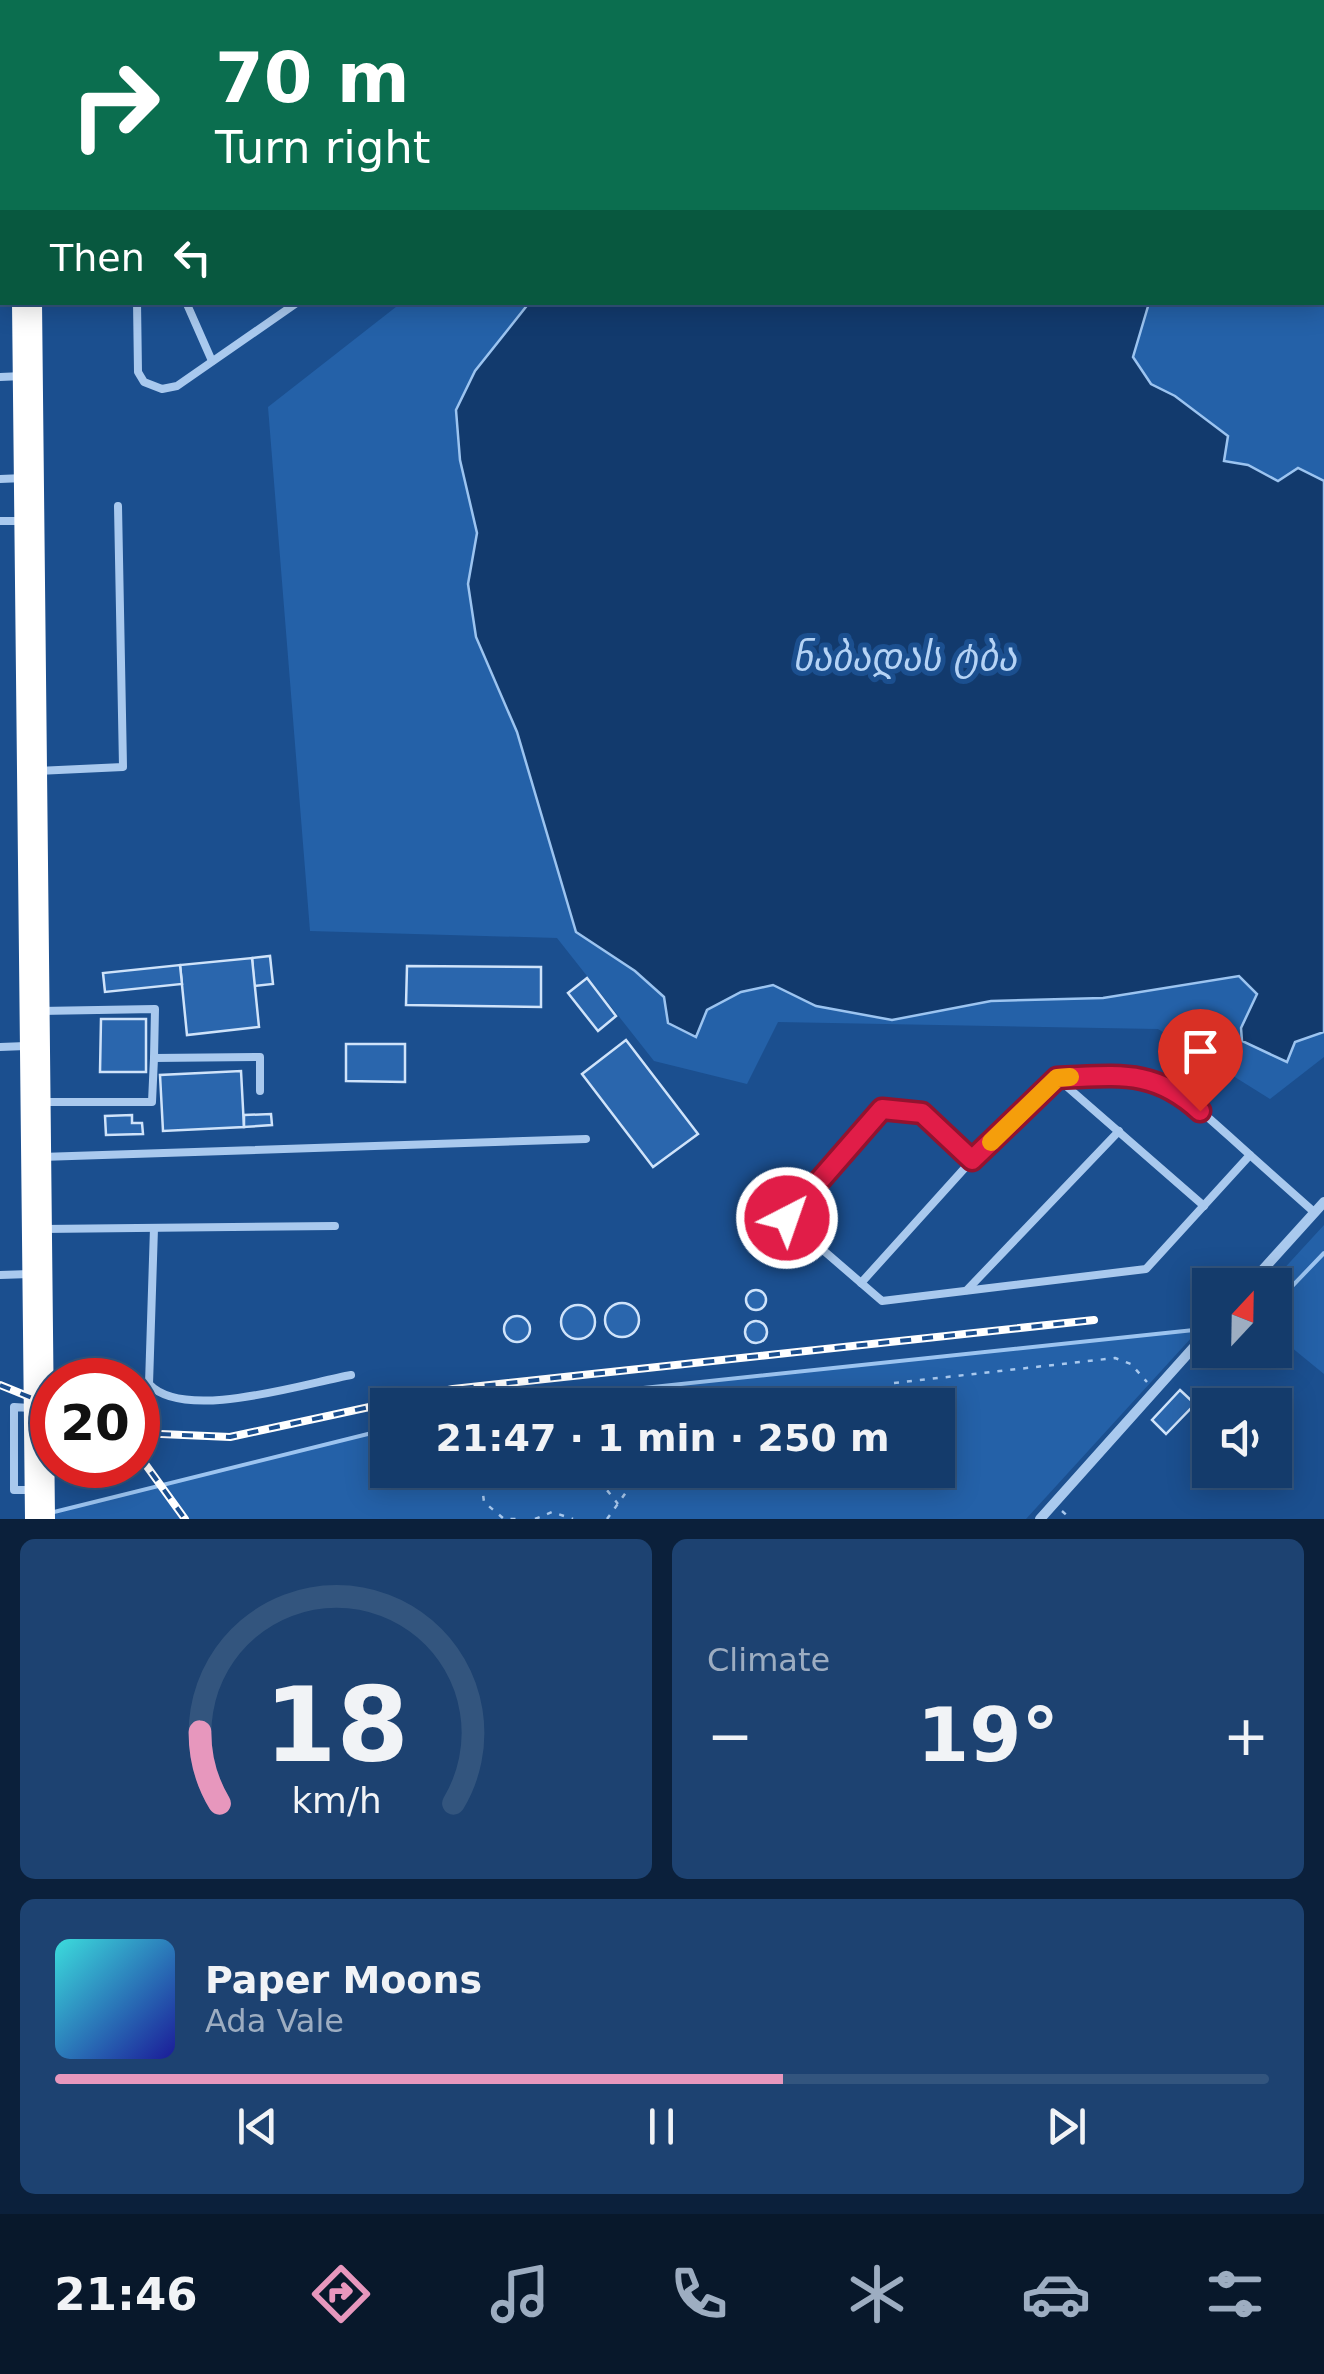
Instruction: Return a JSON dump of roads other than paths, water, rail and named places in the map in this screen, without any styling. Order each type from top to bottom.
[{"type":"highway","points":[[26,305],[14,377],[14,521],[32,771],[40,1505]]},
{"type":"street","points":[[1264,1268],[1324,1202]]},
{"type":"street","points":[[1040,1519],[1192,1349]]},
{"type":"lane","points":[[137,305],[138,372],[144,382],[162,389],[177,386],[294,305]]},
{"type":"lane","points":[[187,305],[212,361]]},
{"type":"lane","points":[[32,771],[123,767],[118,506]]},
{"type":"lane","points":[[35,1012],[155,1009],[152,1102],[36,1102]]},
{"type":"lane","points":[[0,1048],[36,1045]]},
{"type":"lane","points":[[154,1058],[260,1057],[260,1091]]},
{"type":"lane","points":[[1057,1078],[1204,1206]]},
{"type":"lane","points":[[861,1283],[972,1160],[1057,1078],[1150,1078],[1176,1088],[1314,1212]]},
{"type":"lane","points":[[972,1160],[922,1113],[882,1109],[787,1218],[882,1301],[1146,1269],[1250,1155]]},
{"type":"lane","points":[[967,1290],[1119,1131]]},
{"type":"lane","points":[[37,1157],[586,1139]]},
{"type":"lane","points":[[38,1228],[335,1226]]},
{"type":"lane","points":[[154,1228],[149,1384],[161,1398],[198,1403],[351,1376]]},
{"type":"lane","points":[[0,1276],[38,1274]]},
{"type":"water","name":"ნაბადას ტბა","points":[[527,305],[1148,305],[1133,357],[1151,384],[1175,396],[1228,436],[1224,461],[1248,465],[1278,481],[1298,468],[1324,481],[1324,1032],[1295,1042],[1287,1062],[1242,1041],[1241,1028],[1257,994],[1239,976],[1103,998],[991,1001],[892,1020],[816,1006],[773,985],[741,992],[707,1010],[696,1037],[668,1023],[664,997],[635,971],[576,932],[517,732],[476,637],[468,584],[477,533],[460,460],[456,410],[475,371]]},
{"type":"waterway","points":[[1292,1286],[1324,1253]]},
{"type":"waterway","points":[[643,1388],[1192,1330]]},
{"type":"waterway","points":[[54,1512],[370,1433]]},
{"type":"railway","points":[[160,1434],[230,1437],[453,1389],[1094,1320]]},
{"type":"railway","points":[[0,1385],[30,1397]]},
{"type":"railway","points":[[160,1484],[185,1519]]}]
